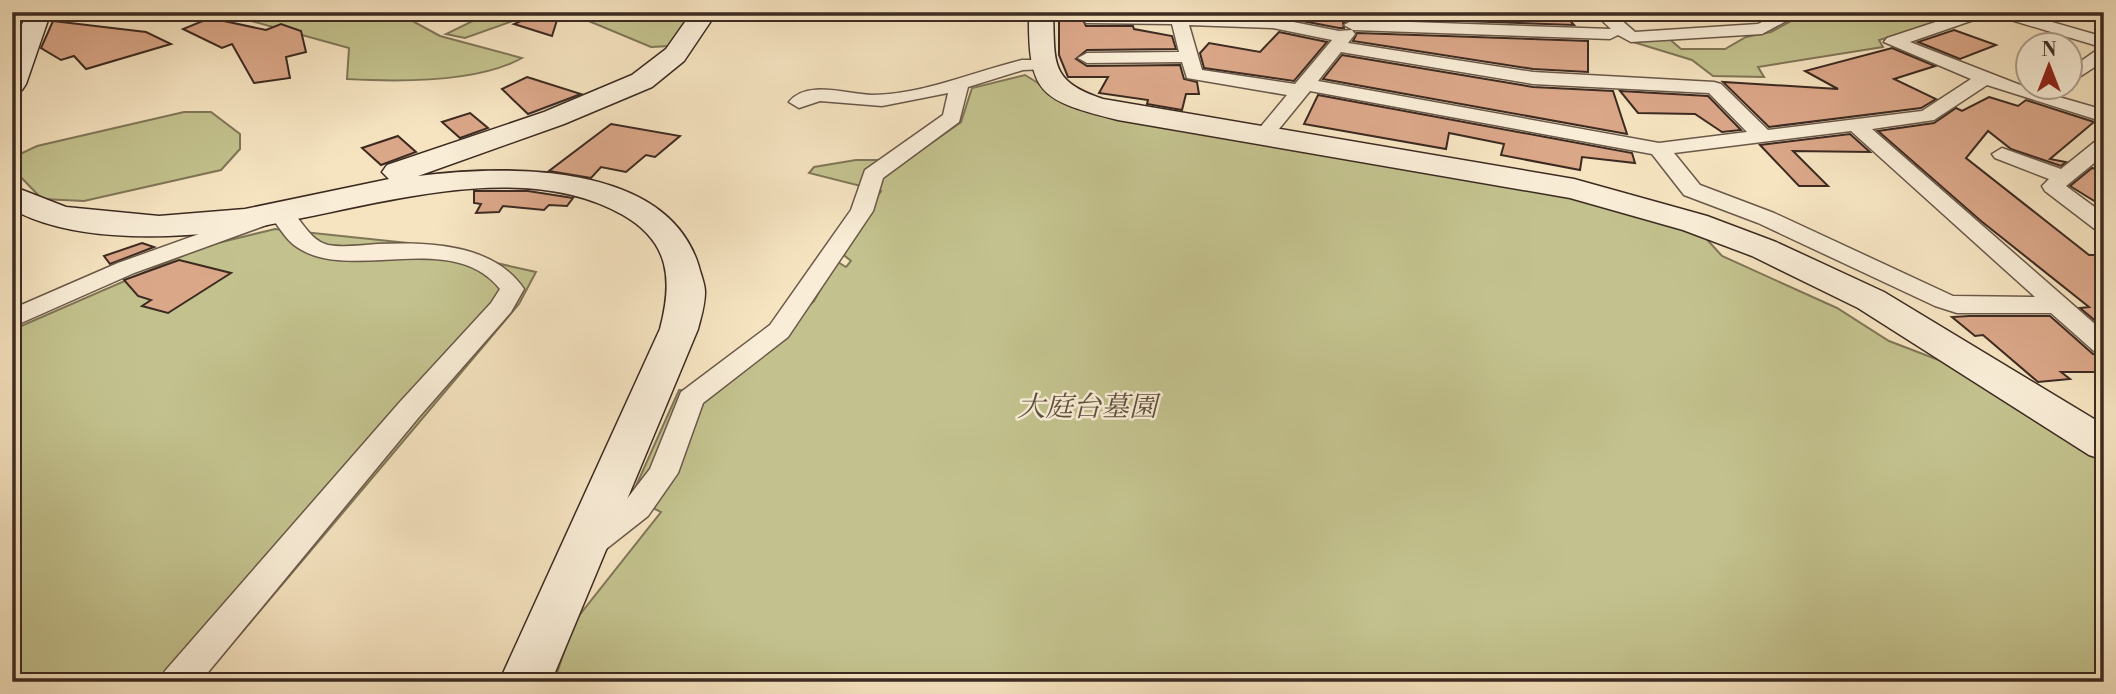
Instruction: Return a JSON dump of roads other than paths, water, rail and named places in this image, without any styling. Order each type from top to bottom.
[{"type":"street","points":[[12,83],[36,20],[32,12]]},
{"type":"street","points":[[12,319],[138,264],[618,93],[661,69],[676,55],[705,12]]},
{"type":"street","points":[[1041,12],[1042,65],[1050,84],[1093,105],[1573,189],[1695,223],[1764,249],[1871,300],[2104,444]]},
{"type":"street","points":[[1092,19],[1180,19],[1349,30],[1610,34],[1584,12]]},
{"type":"street","points":[[1601,12],[1631,37],[1762,29],[1795,12]]},
{"type":"street","points":[[1984,12],[1893,43],[1985,78],[2014,84]]},
{"type":"street","points":[[1998,12],[2104,43]]},
{"type":"street","points":[[2017,12],[2104,37]]},
{"type":"street","points":[[1180,19],[1194,74],[1302,88],[1659,149],[1927,116],[1985,78]]},
{"type":"street","points":[[1263,136],[1349,30]]},
{"type":"street","points":[[1349,30],[1533,78],[1714,88],[1763,136]]},
{"type":"street","points":[[2084,67],[2104,52]]},
{"type":"street","points":[[1087,58],[1189,57]]},
{"type":"street","points":[[799,102],[808,96],[819,95],[879,100],[959,84],[1022,65],[1042,65]]},
{"type":"street","points":[[579,553],[637,508],[663,474],[691,398],[779,331],[862,211],[873,175],[952,118],[959,84]]},
{"type":"street","points":[[2073,102],[2104,116]]},
{"type":"street","points":[[1856,124],[2104,346]]},
{"type":"street","points":[[2104,144],[2053,186],[2104,225]]},
{"type":"street","points":[[1659,149],[1692,190],[1766,218],[1944,301],[1958,304],[2057,304]]},
{"type":"street","points":[[2002,154],[2064,177]]},
{"type":"street","points":[[12,197],[22,204],[55,215],[126,224],[217,223],[398,187],[493,179],[537,180],[584,189],[623,202],[650,217],[670,237],[681,257],[687,289],[679,329],[579,553],[531,675]]},
{"type":"street","points":[[178,682],[409,410],[502,307],[512,289],[505,277],[485,266],[454,256],[386,250],[336,253],[312,247],[280,212]]},
{"type":"street","points":[[655,383],[710,384]]},
{"type":"park label","name":"大庭台墓園","points":[[1087,407]]}]
